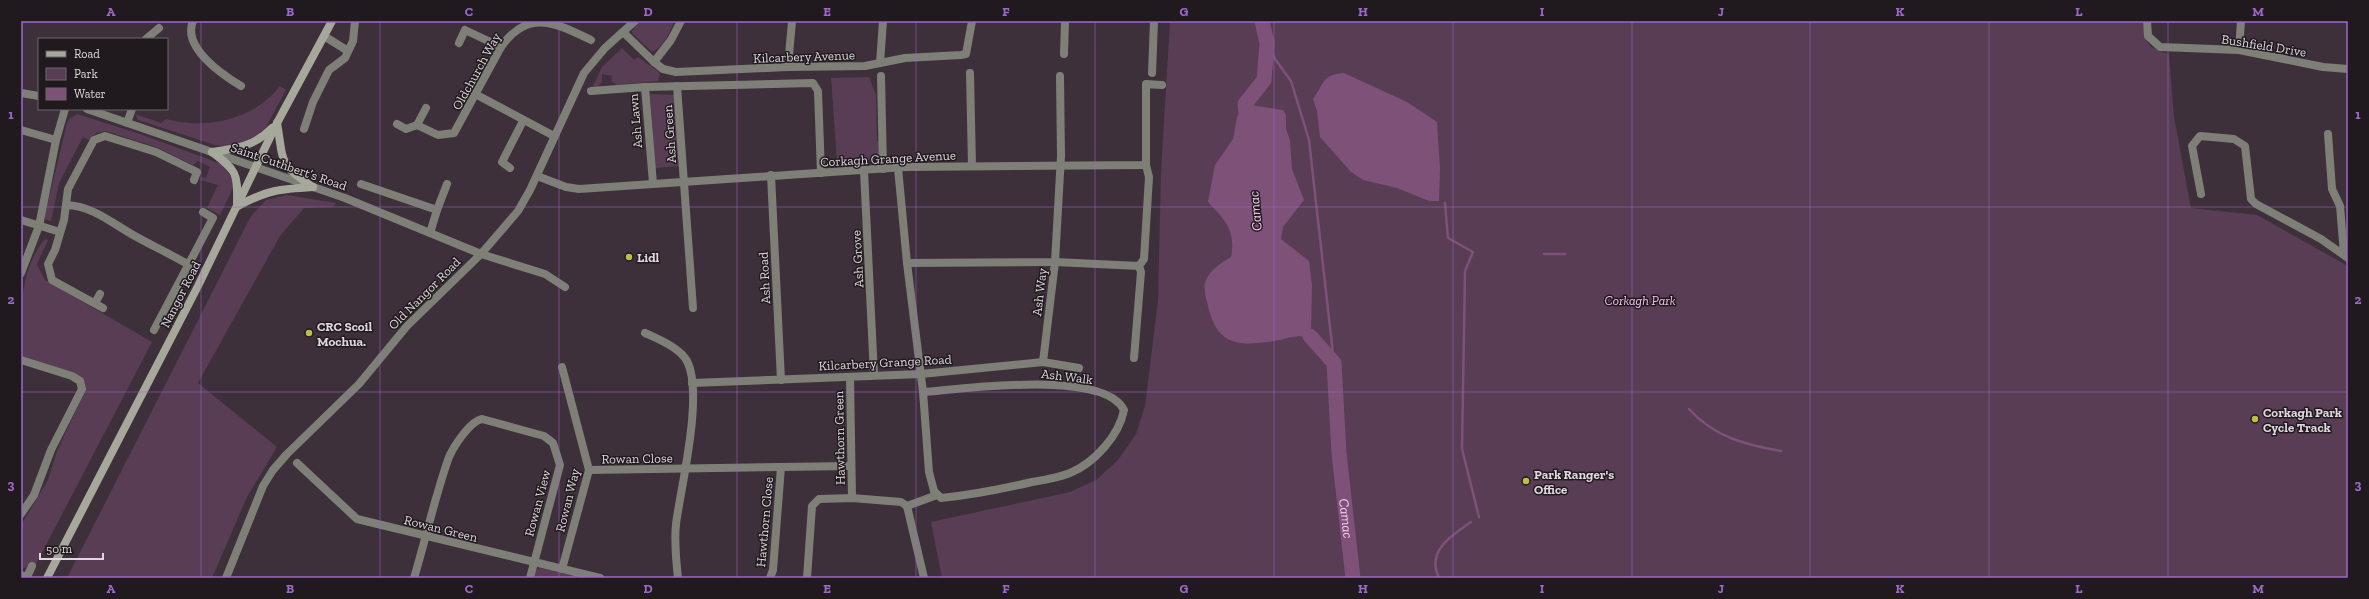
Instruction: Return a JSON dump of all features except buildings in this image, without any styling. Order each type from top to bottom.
[{"type":"main road","name":"Nangor Road","points":[[46,578],[237,206],[277,123],[332,21]]},
{"type":"main road","points":[[212,152],[247,146],[262,138],[277,123]]},
{"type":"main road","points":[[277,123],[284,163],[291,172],[313,187]]},
{"type":"main road","points":[[212,152],[231,166],[238,181],[237,206]]},
{"type":"main road","points":[[237,206],[257,195],[274,189],[313,187]]},
{"type":"street","points":[[193,21],[190,34],[198,51],[241,86]]},
{"type":"street","points":[[304,129],[313,102],[329,70],[342,62],[353,41],[355,21]]},
{"type":"street","name":"Old Nangor Road","points":[[226,578],[263,486],[273,470],[286,454],[359,384],[407,326],[481,254],[518,211],[537,176],[584,73],[605,48],[635,21]]},
{"type":"street","points":[[654,62],[671,40],[681,21]]},
{"type":"street","points":[[788,67],[792,21]]},
{"type":"street","points":[[880,63],[883,21]]},
{"type":"street","name":"Kilcarbery Avenue","points":[[623,32],[663,69],[676,72],[788,67],[865,66],[905,58],[949,57],[966,54],[972,21]]},
{"type":"street","points":[[1064,54],[1065,21]]},
{"type":"street","points":[[1152,73],[1154,21]]},
{"type":"street","name":"Bushfield Drive","points":[[2147,21],[2148,36],[2160,47],[2239,50],[2322,67],[2348,69]]},
{"type":"street","points":[[2239,50],[2241,21]]},
{"type":"street","name":"Oldchurch Way","points":[[417,125],[438,135],[447,136],[454,133],[477,95],[501,47],[508,37],[521,26],[536,22],[550,22],[591,40]]},
{"type":"street","points":[[147,38],[159,28]]},
{"type":"street","points":[[459,43],[465,30],[501,47]]},
{"type":"street","points":[[324,36],[348,51]]},
{"type":"street","points":[[970,73],[972,166]]},
{"type":"street","points":[[881,76],[883,169]]},
{"type":"street","points":[[908,264],[1055,262],[1060,164],[1060,76]]},
{"type":"street","name":"Ash Green","points":[[645,87],[810,82],[816,84],[818,91],[821,173]]},
{"type":"street","points":[[1134,358],[1142,272],[1139,266],[1144,259],[1149,177],[1146,165],[1146,84],[1162,84]]},
{"type":"street","name":"Ash Green","points":[[678,86],[693,308]]},
{"type":"street","name":"Ash Lawn","points":[[591,91],[645,87],[653,183]]},
{"type":"street","points":[[21,93],[38,96]]},
{"type":"street","points":[[477,95],[554,136]]},
{"type":"street","points":[[397,124],[406,129],[417,125],[426,108]]},
{"type":"street","points":[[21,273],[39,226],[56,140],[65,110]]},
{"type":"street","name":"Saint Cuthbert’s Road","points":[[90,110],[313,187],[481,254],[545,274],[565,287]]},
{"type":"street","points":[[127,123],[132,110]]},
{"type":"street","points":[[510,168],[502,162],[524,121]]},
{"type":"street","points":[[21,130],[56,140]]},
{"type":"street","points":[[2328,134],[2332,189],[2340,206],[2346,256]]},
{"type":"street","points":[[103,308],[52,280],[48,264],[60,232],[68,189],[94,140],[102,136],[156,152],[197,172],[194,180]]},
{"type":"street","points":[[2201,194],[2192,149],[2194,142],[2200,136],[2234,139],[2245,146],[2251,199],[2256,204],[2321,239],[2346,256]]},
{"type":"street","name":"Corkagh Grange Avenue","points":[[537,176],[572,188],[898,168],[1060,164],[1146,165]]},
{"type":"street","points":[[898,168],[923,392],[929,472],[937,494],[907,506],[924,578]]},
{"type":"street","name":"Ash Grove","points":[[864,171],[874,375]]},
{"type":"street","name":"Ash Road","points":[[771,175],[782,380]]},
{"type":"street","points":[[361,184],[437,210]]},
{"type":"street","points":[[430,233],[437,210],[448,184]]},
{"type":"street","points":[[66,205],[87,208],[106,217],[129,232],[189,264]]},
{"type":"street","points":[[145,325],[156,331],[213,218],[203,212]]},
{"type":"street","points":[[21,220],[60,232]]},
{"type":"street","name":"Ash Way","points":[[1043,362],[1055,262],[1139,266]]},
{"type":"street","points":[[95,303],[100,294]]},
{"type":"street","points":[[645,333],[667,342],[687,361],[692,382],[694,413],[675,545],[678,578]]},
{"type":"street","points":[[21,360],[72,376],[80,381],[82,389],[51,450],[34,494],[21,514]]},
{"type":"street","name":"Kilcarbery Grange Road","points":[[692,382],[920,374],[1043,362],[1079,368]]},
{"type":"street","name":"Rowan Way","points":[[562,367],[589,470],[562,569]]},
{"type":"street","name":"Hawthorn Green","points":[[850,377],[852,498]]},
{"type":"street","name":"Ash Walk","points":[[923,392],[1034,384],[1082,387],[1104,394],[1117,402],[1124,410],[1119,425],[1102,450],[1086,464],[1070,473],[979,494],[942,498],[937,494]]},
{"type":"street","name":"Rowan View","points":[[426,537],[450,457],[477,420],[496,422],[544,436],[553,443],[560,465],[530,578]]},
{"type":"street","name":"Rowan Green","points":[[296,463],[357,519],[426,537],[600,578]]},
{"type":"street","name":"Hawthorn Close","points":[[685,470],[851,466]]},
{"type":"street","name":"Hawthorn Close","points":[[770,578],[773,570],[781,467]]},
{"type":"street","name":"Rowan Close","points":[[589,470],[685,470]]},
{"type":"street","name":"Hawthorn Green","points":[[807,578],[812,506],[814,501],[818,499],[852,498],[901,502],[907,506]]},
{"type":"street","points":[[414,578],[426,537]]},
{"type":"street","points":[[21,575],[26,577],[32,566]]},
{"type":"green space","points":[[640,21],[674,21],[666,39],[652,52],[632,33]]},
{"type":"green space","name":"Corkagh Park","points":[[1170,21],[2143,21],[2148,44],[2156,50],[2169,54],[2174,117],[2191,208],[2257,215],[2348,266],[2348,578],[942,578],[931,522],[1070,492],[1096,480],[1118,460],[1136,434],[1145,406],[1158,301],[1161,172]]},
{"type":"green space","points":[[622,48],[634,60],[638,57],[660,73],[658,81],[617,85],[611,81],[612,76],[602,74],[602,82],[597,87],[593,86],[602,67]]},
{"type":"green space","points":[[869,77],[876,95],[877,141],[880,141],[881,159],[837,162],[831,78]]},
{"type":"green space","points":[[280,86],[286,90],[266,127],[262,132],[250,140],[236,145],[215,145],[138,120],[135,114],[161,123],[166,119],[181,122],[213,122],[243,114],[257,107],[269,98]]},
{"type":"green space","points":[[650,94],[675,95],[680,166],[655,168]]},
{"type":"green space","points":[[77,114],[140,134],[224,165],[233,181],[233,188],[220,215],[207,208],[218,185],[200,180],[202,177],[206,178],[210,167],[198,161],[193,165],[156,147],[106,131],[96,133],[89,140],[83,137],[59,183],[51,221],[44,219],[67,123],[69,119]]},
{"type":"green space","points":[[287,195],[336,203],[333,207],[304,208],[280,236],[198,383],[277,447],[247,497],[212,578],[67,578],[251,216],[266,200]]},
{"type":"green space","points":[[45,239],[48,240],[37,264],[45,280],[152,342],[35,566],[29,565],[21,570],[21,525],[48,480],[57,451],[85,391],[83,382],[74,374],[21,356],[21,310],[26,280],[30,265],[36,252]]},
{"type":"green space","points":[[540,568],[585,578],[534,578],[536,570]]},
{"type":"water","points":[[1344,73],[1407,102],[1437,122],[1440,169],[1439,201],[1429,201],[1397,188],[1363,180],[1351,172],[1320,137],[1317,111],[1313,99],[1327,78]]},
{"type":"water","points":[[1245,104],[1283,110],[1286,115],[1286,129],[1290,140],[1292,169],[1304,200],[1283,227],[1281,239],[1309,261],[1312,285],[1311,333],[1324,350],[1322,353],[1311,341],[1300,336],[1267,342],[1235,342],[1219,332],[1213,323],[1205,291],[1205,283],[1213,269],[1231,257],[1232,240],[1231,233],[1225,221],[1208,202],[1215,165],[1233,139],[1237,117]]},
{"type":"waterway","name":"Camac","points":[[1247,125],[1245,104],[1264,80],[1267,43],[1262,21]]},
{"type":"waterway","name":"Camac","points":[[1267,43],[1275,59],[1291,81],[1309,140],[1334,363]]},
{"type":"waterway","points":[[1445,203],[1448,238],[1473,252],[1465,271],[1462,449],[1479,517]]},
{"type":"waterway","points":[[1544,254],[1565,254]]},
{"type":"waterway","name":"Camac","points":[[1310,336],[1334,363],[1339,453],[1353,578]]},
{"type":"waterway","points":[[1689,409],[1709,427],[1720,433],[1755,446],[1781,451]]},
{"type":"waterway","points":[[1439,578],[1436,568],[1438,552],[1449,539],[1471,522]]},
{"type":"place","name":"Lidl","points":[[629,257]]},
{"type":"place","name":"CRC Scoil Mochua.","points":[[309,333]]},
{"type":"place","name":"Corkagh Park Cycle Track","points":[[2255,419]]},
{"type":"place","name":"Park Ranger's Office","points":[[1526,481]]}]
